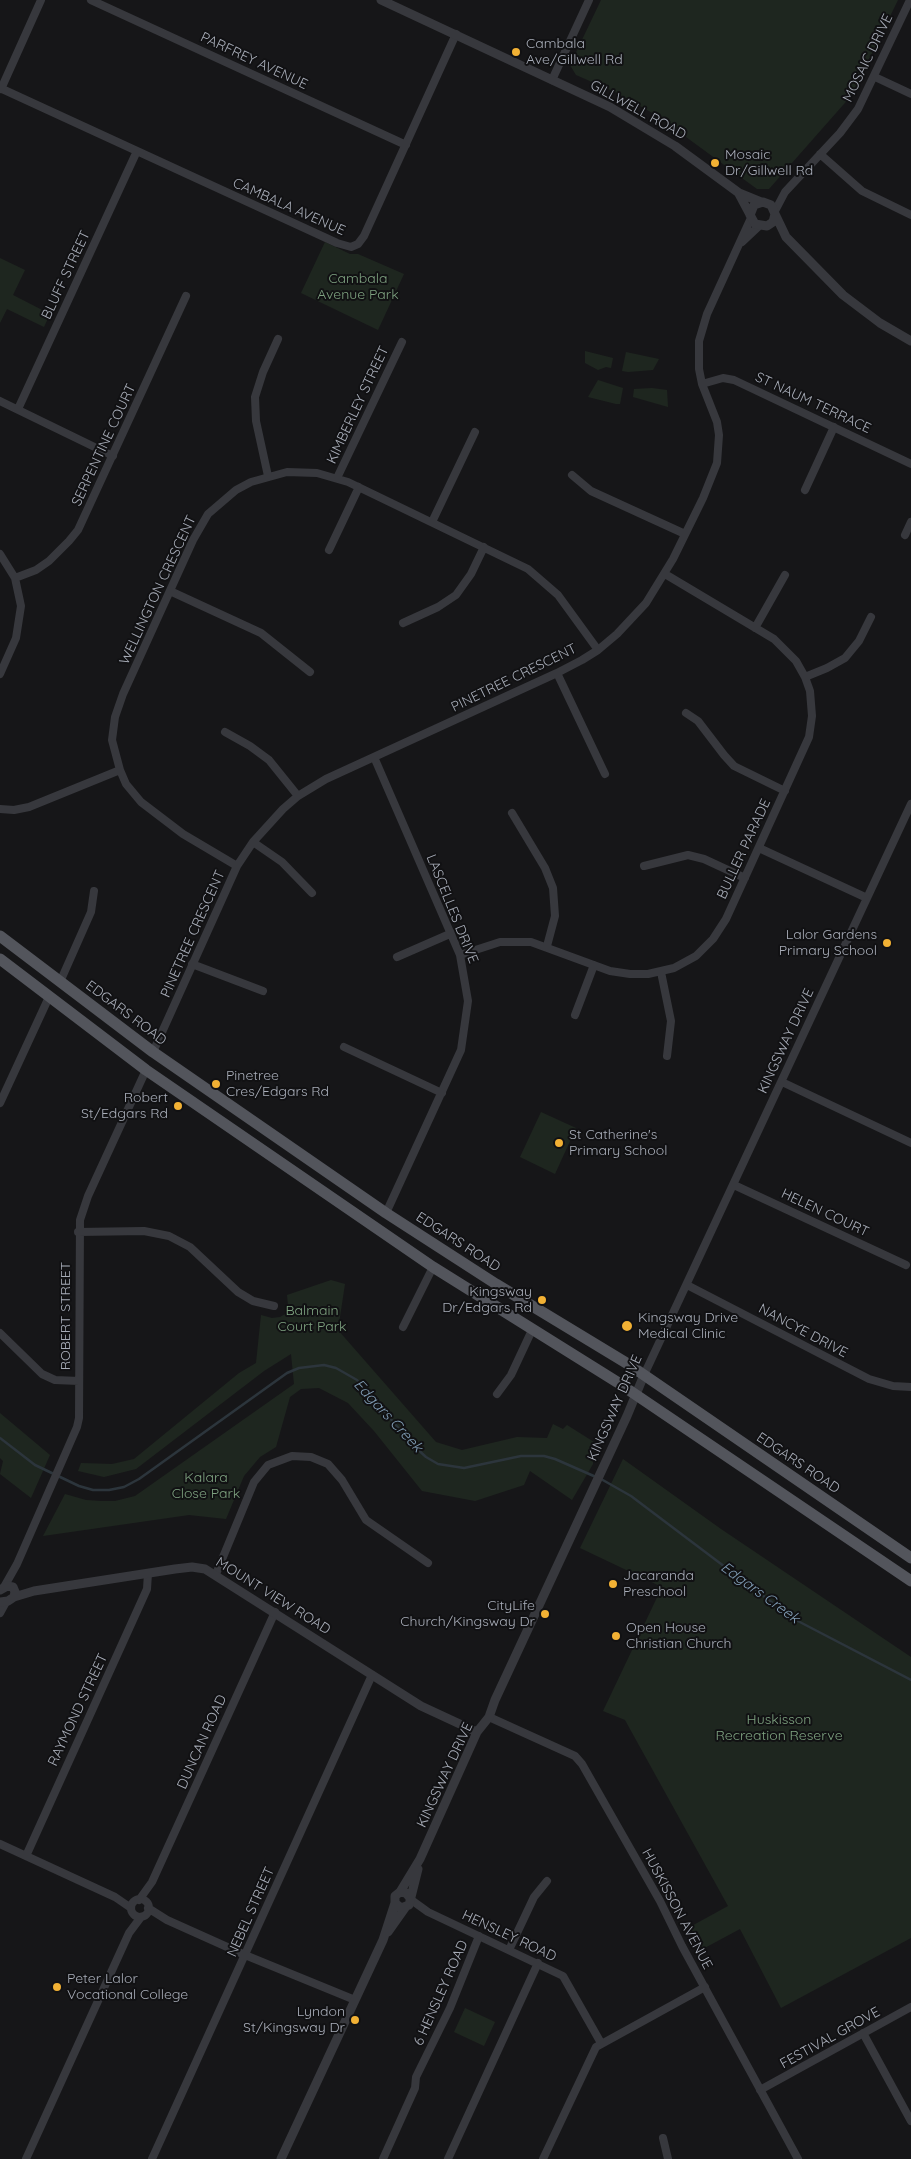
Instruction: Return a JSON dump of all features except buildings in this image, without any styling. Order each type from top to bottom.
[{"type":"main road","name":"EDGARS ROAD","points":[[0,936],[153,1052],[386,1213],[496,1284],[644,1375],[911,1558]]},
{"type":"main road","points":[[0,959],[146,1070],[433,1267],[533,1328],[636,1395],[911,1580]]},
{"type":"main road","points":[[263,1151],[273,1135]]},
{"type":"main road","points":[[486,1300],[496,1284]]},
{"type":"street","points":[[0,88],[41,0]]},
{"type":"street","name":"PARFREY AVENUE","points":[[91,0],[406,145]]},
{"type":"street","name":"GILLWELL ROAD","points":[[381,0],[610,108],[656,133],[699,162],[739,193],[763,202]]},
{"type":"street","points":[[552,80],[589,0]]},
{"type":"street","name":"MOSAIC DRIVE","points":[[775,213],[785,192],[854,115],[910,0]]},
{"type":"street","name":"CAMBALA AVENUE","points":[[0,88],[337,243],[351,247],[358,244],[364,236],[456,34]]},
{"type":"street","points":[[874,77],[911,94]]},
{"type":"street","name":"BLUFF STREET","points":[[18,409],[137,151]]},
{"type":"street","points":[[820,154],[862,191],[911,215]]},
{"type":"street","name":"MOSAIC DRIVE","points":[[763,202],[785,192]]},
{"type":"street","name":"GILLWELL ROAD","points":[[739,193],[751,216]]},
{"type":"street","points":[[786,237],[761,227],[751,216],[754,205],[763,202],[771,205],[786,237],[843,295],[880,323],[911,341]]},
{"type":"street","points":[[761,227],[770,224],[775,213]]},
{"type":"street","name":"PINETREE CRESCENT","points":[[153,1052],[237,866],[253,842],[270,822],[298,796],[326,779],[557,674],[598,650],[633,618],[665,574],[711,478],[719,450],[717,422],[702,384],[698,354],[708,310],[740,244],[751,216]]},
{"type":"street","name":"PINETREE CRESCENT","points":[[740,244],[761,227]]},
{"type":"street","name":"SERPENTINE COURT","points":[[15,578],[43,565],[69,541],[84,519],[186,296]]},
{"type":"street","points":[[268,476],[256,421],[256,397],[263,372],[278,338]]},
{"type":"street","name":"KIMBERLEY STREET","points":[[337,478],[402,342]]},
{"type":"street","name":"ST NAUM TERRACE","points":[[702,384],[724,378],[734,380],[911,464]]},
{"type":"street","points":[[0,401],[113,456]]},
{"type":"street","points":[[805,490],[834,427]]},
{"type":"street","points":[[432,522],[475,432]]},
{"type":"street","name":"WELLINGTON CRESCENT","points":[[237,866],[197,843],[141,802],[126,784],[112,740],[115,717],[123,694],[193,540],[208,514],[236,490],[268,476],[287,472],[302,472],[337,478],[359,487],[528,569],[550,586],[598,650]]},
{"type":"street","points":[[572,475],[591,491],[685,534]]},
{"type":"street","points":[[329,550],[359,487]]},
{"type":"street","points":[[905,535],[911,522]]},
{"type":"street","points":[[403,622],[438,607],[456,595],[471,574],[484,547]]},
{"type":"street","points":[[0,554],[15,578],[21,606],[19,628],[1,671]]},
{"type":"street","name":"BULLER PARADE","points":[[460,955],[500,942],[531,942],[620,973],[661,972],[685,963],[713,939],[726,919],[806,747],[811,728],[812,704],[805,677],[796,661],[782,646],[665,574]]},
{"type":"street","points":[[755,628],[785,575]]},
{"type":"street","points":[[170,591],[260,633],[310,672]]},
{"type":"street","points":[[805,677],[845,658],[859,641],[872,617]]},
{"type":"street","points":[[557,674],[605,774]]},
{"type":"street","points":[[686,713],[698,721],[734,766],[785,791]]},
{"type":"street","points":[[225,732],[270,760],[298,796]]},
{"type":"street","name":"LASCELLES DRIVE","points":[[374,757],[452,933],[460,955],[467,986],[466,1023],[460,1050],[386,1213]]},
{"type":"street","points":[[0,809],[14,810],[29,807],[120,770]]},
{"type":"street","name":"KINGSWAY DRIVE","points":[[400,1892],[420,1859],[477,1732],[489,1717],[494,1700],[644,1375],[688,1285],[911,804]]},
{"type":"street","points":[[512,813],[545,868],[553,888],[555,916],[546,946]]},
{"type":"street","points":[[253,842],[282,862],[312,894]]},
{"type":"street","points":[[759,848],[867,898]]},
{"type":"street","points":[[644,866],[688,855],[704,859],[744,878]]},
{"type":"street","points":[[60,982],[91,912],[94,891]]},
{"type":"street","points":[[397,957],[452,933]]},
{"type":"street","points":[[192,964],[263,991]]},
{"type":"street","points":[[575,1015],[594,965]]},
{"type":"street","points":[[661,972],[671,1021],[667,1056]]},
{"type":"street","points":[[0,1103],[49,996]]},
{"type":"street","points":[[344,1047],[442,1093]]},
{"type":"street","name":"ROBERT STREET","points":[[0,1613],[17,1564],[77,1428],[79,1381],[78,1232],[88,1196],[146,1070]]},
{"type":"street","points":[[782,1082],[911,1143]]},
{"type":"street","name":"HELEN COURT","points":[[734,1185],[906,1265]]},
{"type":"street","points":[[78,1232],[144,1231],[169,1236],[190,1247],[245,1297],[274,1306]]},
{"type":"street","points":[[403,1327],[433,1267]]},
{"type":"street","name":"NANCYE DRIVE","points":[[688,1285],[869,1379],[893,1386],[911,1387]]},
{"type":"street","points":[[496,1394],[505,1386],[533,1328]]},
{"type":"street","points":[[0,1333],[42,1374],[55,1380],[79,1381]]},
{"type":"street","points":[[216,1574],[254,1482],[268,1465],[292,1456],[311,1457],[328,1464],[342,1480],[366,1520],[428,1563]]},
{"type":"street","name":"MOUNT VIEW ROAD","points":[[7,1593],[34,1591],[192,1567],[206,1569],[421,1706],[477,1732]]},
{"type":"street","name":"RAYMOND STREET","points":[[26,1856],[147,1589],[148,1573]]},
{"type":"street","name":"DUNCAN ROAD","points":[[142,1916],[148,1906],[152,1882],[275,1612]]},
{"type":"street","name":"NEBEL STREET","points":[[152,2159],[372,1675]]},
{"type":"street","name":"HUSKISSON AVENUE","points":[[489,1717],[575,1756],[582,1764],[660,1901],[798,2159]]},
{"type":"street","points":[[0,1844],[115,1897],[142,1916],[167,1920]]},
{"type":"street","name":"KINGSWAY DRIVE","points":[[383,1940],[408,1903],[420,1859]]},
{"type":"street","name":"DUNCAN ROAD","points":[[132,1910],[137,1900],[152,1882]]},
{"type":"street","points":[[509,1950],[534,1897],[547,1882]]},
{"type":"street","points":[[400,1892],[406,1893],[408,1903],[398,1908],[394,1903],[395,1896],[400,1892]]},
{"type":"street","points":[[115,1897],[137,1900],[167,1920],[245,1955],[355,2000]]},
{"type":"street","name":"KINGSWAY DRIVE","points":[[281,2159],[383,1940],[394,1903]]},
{"type":"street","name":"HENSLEY ROAD","points":[[408,1903],[558,1972],[567,1980],[601,2043]]},
{"type":"street","points":[[129,1933],[132,1910]]},
{"type":"street","points":[[26,2159],[129,1933],[142,1916]]},
{"type":"street","name":"6 HENSLEY ROAD","points":[[383,2159],[415,2088],[416,2077],[447,2015],[479,1936]]},
{"type":"street","points":[[448,2159],[538,1963]]},
{"type":"street","points":[[543,2159],[589,2059],[596,2048],[601,2043],[705,1987]]},
{"type":"street","name":"FESTIVAL GROVE","points":[[760,2090],[911,2007]]},
{"type":"street","points":[[864,2033],[911,2121]]},
{"type":"street","points":[[663,2138],[668,2159]]},
{"type":"green space","points":[[601,0],[898,0],[851,96],[769,189],[757,189],[656,115],[615,92],[576,75],[570,65]]},
{"type":"green space","name":"Cambala Avenue Park","points":[[325,242],[350,254],[358,254],[404,274],[378,330],[301,293]]},
{"type":"green space","points":[[0,258],[25,270],[13,295],[50,314],[44,327],[7,309],[0,323]]},
{"type":"green space","points":[[585,351],[613,358],[611,368],[606,367],[598,370],[585,363]]},
{"type":"green space","points":[[626,352],[659,359],[653,370],[622,371]]},
{"type":"green space","points":[[598,380],[623,388],[620,404],[588,397]]},
{"type":"green space","points":[[652,388],[667,390],[668,407],[633,397],[634,389]]},
{"type":"green space","points":[[541,1112],[576,1128],[555,1174],[520,1157]]},
{"type":"green space","points":[[331,1280],[345,1284],[338,1330],[436,1442],[462,1450],[517,1437],[547,1438],[553,1424],[563,1429],[567,1425],[594,1442],[593,1464],[572,1500],[530,1471],[524,1485],[475,1501],[422,1491],[374,1431],[348,1403],[319,1388],[301,1389],[290,1397],[276,1447],[260,1457],[244,1476],[226,1519],[189,1515],[43,1536],[65,1494],[86,1500],[101,1501],[115,1501],[135,1496],[294,1384],[291,1354],[264,1371],[136,1469],[104,1477],[78,1471],[81,1463],[112,1464],[134,1459],[239,1373],[256,1363],[261,1315],[272,1318],[280,1317],[287,1313],[287,1295]]},
{"type":"green space","points":[[0,1413],[50,1455],[31,1498],[0,1474],[3,1461],[0,1458]]},
{"type":"green space","name":"Huskisson Recreation Reserve","points":[[623,1459],[721,1529],[911,1657],[911,1938],[781,2008],[740,1929],[699,1951],[688,1928],[728,1906],[625,1720],[603,1711],[662,1587],[580,1548]]},
{"type":"green space","points":[[465,2008],[495,2022],[484,2046],[454,2032]]},
{"type":"waterway","name":"Edgars Creek","points":[[0,1438],[35,1465],[79,1486],[93,1490],[109,1490],[124,1487],[139,1479],[287,1373],[299,1368],[324,1365],[336,1368],[357,1380],[414,1446],[426,1457],[438,1464],[464,1468],[521,1456],[544,1456],[596,1477]]},
{"type":"waterway","name":"Edgars Creek","points":[[601,1479],[631,1496],[794,1619],[911,1680]]},
{"type":"place","name":"Cambala Ave/Gillwell Rd","points":[[516,52]]},
{"type":"place","name":"Mosaic Dr/Gillwell Rd","points":[[715,163]]},
{"type":"place","name":"Lalor Gardens Primary School","points":[[887,943]]},
{"type":"place","name":"Pinetree Cres/Edgars Rd","points":[[216,1084]]},
{"type":"place","name":"Robert St/Edgars Rd","points":[[178,1106]]},
{"type":"place","name":"St Catherine's Primary School","points":[[559,1143]]},
{"type":"place","name":"Kingsway Dr/Edgars Rd","points":[[542,1300]]},
{"type":"place","name":"Kingsway Drive Medical Clinic","points":[[627,1326]]},
{"type":"place","name":"Jacaranda Preschool","points":[[613,1584]]},
{"type":"place","name":"CityLife Church/Kingsway Dr","points":[[545,1614]]},
{"type":"place","name":"Open House Christian Church","points":[[616,1636]]},
{"type":"place","name":"Peter Lalor Vocational College","points":[[57,1987]]},
{"type":"place","name":"Lyndon St/Kingsway Dr","points":[[355,2020]]},
{"type":"park label","name":"Balmain Court Park","points":[[312,1319]]},
{"type":"park label","name":"Kalara Close Park","points":[[206,1486]]}]
